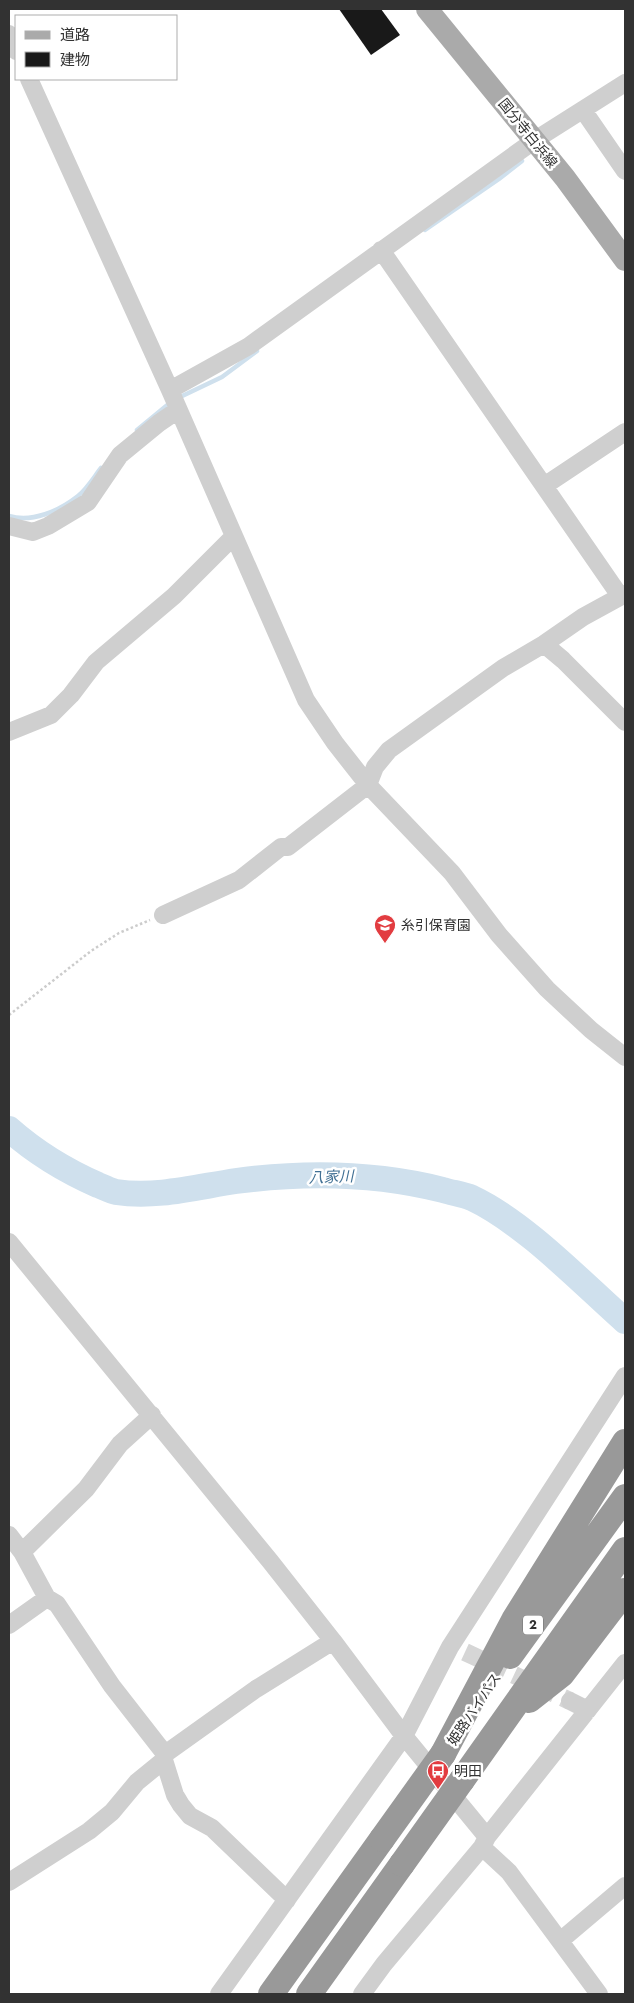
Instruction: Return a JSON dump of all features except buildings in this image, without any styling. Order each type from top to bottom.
[{"type":"highway","points":[[443,1754],[514,1620],[625,1442]]},
{"type":"highway","name":"姫路バイパス","points":[[277,1986],[443,1754],[504,1665],[625,1498]]},
{"type":"highway","name":"2","points":[[309,1994],[625,1550]]},
{"type":"highway","points":[[508,1716],[562,1674],[625,1591]]},
{"type":"main road","name":"国分寺白浜線","points":[[427,9],[535,140],[625,260]]},
{"type":"street","points":[[9,34],[15,49]]},
{"type":"street","points":[[29,80],[170,390],[306,700],[335,743],[368,784],[452,873],[500,935],[547,989],[591,1030],[625,1057]]},
{"type":"street","points":[[170,390],[249,346],[535,140],[625,83]]},
{"type":"street","points":[[583,110],[625,171]]},
{"type":"street","points":[[162,915],[239,880],[281,847],[288,847],[368,784],[375,767],[389,750],[503,668],[544,644],[583,617],[623,595],[544,486],[381,250]]},
{"type":"street","points":[[9,526],[33,532],[48,526],[88,502],[120,454],[178,410]]},
{"type":"street","points":[[544,486],[625,432]]},
{"type":"street","points":[[9,732],[51,715],[72,695],[96,662],[174,596],[234,536]]},
{"type":"street","points":[[544,644],[563,660],[625,722]]},
{"type":"street","points":[[9,1242],[152,1415],[333,1640],[599,1994]]},
{"type":"street","points":[[219,1994],[404,1736],[625,1376]]},
{"type":"street","points":[[22,1552],[86,1489],[120,1444],[152,1415]]},
{"type":"street","points":[[9,1535],[22,1552],[47,1598],[57,1604],[112,1686],[164,1757],[175,1795],[181,1805],[190,1816],[212,1828],[287,1900]]},
{"type":"street","points":[[9,1625],[47,1598]]},
{"type":"street","points":[[9,1882],[89,1830],[112,1812],[138,1782],[164,1757],[249,1694],[333,1640]]},
{"type":"street","points":[[362,1994],[625,1663]]},
{"type":"street","points":[[570,1701],[588,1710]]},
{"type":"street","points":[[560,1941],[625,1886]]},
{"type":"path","points":[[9,1016],[91,951],[119,933],[162,915]]},
{"type":"waterway","points":[[425,230],[522,161]]},
{"type":"waterway","points":[[178,398],[222,377],[257,351]]},
{"type":"waterway","points":[[137,430],[171,402]]},
{"type":"waterway","points":[[9,516],[27,518],[54,511],[81,493],[101,468]]},
{"type":"waterway","name":"八家川","points":[[9,1129],[40,1153],[63,1167],[86,1180],[116,1192],[161,1193],[236,1181],[314,1175],[392,1180],[465,1195],[512,1222],[552,1254],[625,1321]]},
{"type":"tunnel","points":[[465,1652],[570,1701]]},
{"type":"place","name":"糸引保育園","points":[[385,944]]},
{"type":"place","name":"明田","points":[[438,1790]]}]
